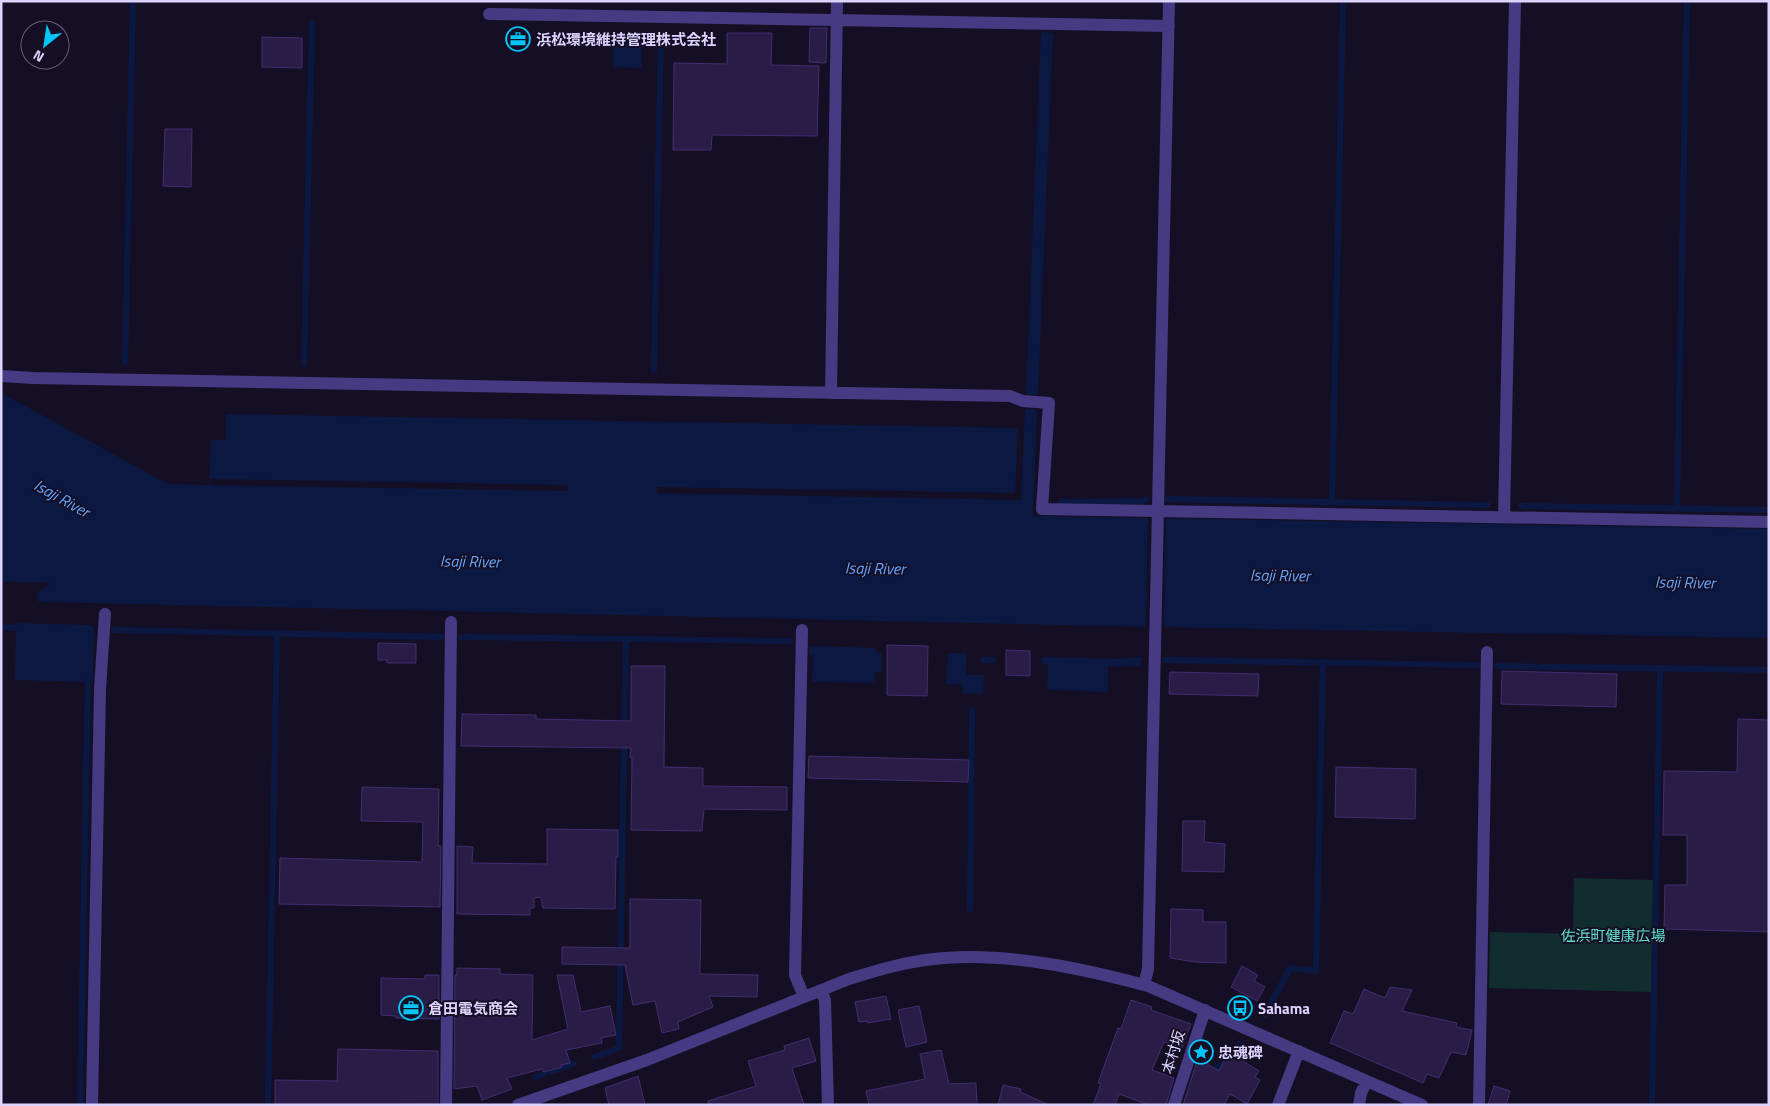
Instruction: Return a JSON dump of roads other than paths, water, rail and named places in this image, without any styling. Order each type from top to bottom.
[{"type":"street","points":[[831,393],[837,1]]},
{"type":"street","points":[[1144,985],[1148,969],[1169,1]]},
{"type":"street","points":[[1504,517],[1515,1]]},
{"type":"street","points":[[491,10],[837,20],[1169,26]]},
{"type":"street","points":[[1,376],[1010,396],[1022,401],[1049,403],[1042,509],[1158,514],[1504,517],[1769,522]]},
{"type":"street","points":[[92,1105],[100,689],[105,614]]},
{"type":"street","points":[[446,1105],[451,622]]},
{"type":"street","points":[[802,630],[795,975],[804,996]]},
{"type":"street","points":[[1479,1105],[1487,652]]},
{"type":"street","points":[[518,1105],[647,1060],[804,996],[880,969],[912,962],[978,957],[1011,959],[1043,964],[1144,985],[1422,1105]]},
{"type":"street","points":[[821,990],[825,1000],[828,1105]]},
{"type":"street","name":"本村坂","points":[[1174,1105],[1205,1010]]},
{"type":"street","points":[[1278,1105],[1299,1051]]},
{"type":"street","points":[[1359,1105],[1361,1093],[1367,1081]]},
{"type":"water","points":[[1041,32],[1053,33],[1038,395],[1026,394]]},
{"type":"water","points":[[613,39],[642,39],[642,68],[613,67]]},
{"type":"water","name":"Isaji River","points":[[1,395],[5,395],[168,484],[209,485],[211,440],[226,440],[226,414],[1024,428],[1025,409],[1037,410],[1033,516],[1769,529],[1769,638],[1154,627],[39,602],[38,592],[49,585],[48,582],[22,583],[12,581],[1,583]]},
{"type":"water","points":[[16,623],[90,625],[94,629],[93,682],[15,680]]},
{"type":"water","points":[[809,646],[876,648],[876,653],[882,653],[882,672],[875,672],[875,683],[812,682],[813,655],[809,655]]},
{"type":"water","points":[[948,653],[967,653],[966,675],[984,675],[983,694],[963,693],[963,685],[946,684]]},
{"type":"water","points":[[1042,657],[1117,659],[1141,657],[1141,666],[1108,667],[1108,692],[1047,690],[1048,665],[1042,664]]},
{"type":"waterway","points":[[125,362],[133,1]]},
{"type":"waterway","points":[[1332,503],[1343,1]]},
{"type":"waterway","points":[[1677,508],[1687,1]]},
{"type":"waterway","points":[[304,363],[312,24]]},
{"type":"waterway","points":[[654,370],[661,38]]},
{"type":"waterway","points":[[1061,502],[1143,501],[1146,499]]},
{"type":"waterway","points":[[1167,499],[1488,505]]},
{"type":"waterway","points":[[1521,506],[1769,510]]},
{"type":"waterway","points":[[1,627],[22,628]]},
{"type":"waterway","points":[[114,630],[441,637]]},
{"type":"waterway","points":[[268,1105],[277,633]]},
{"type":"waterway","points":[[461,637],[790,641]]},
{"type":"waterway","points":[[624,729],[626,639]]},
{"type":"waterway","points":[[984,660],[993,660]]},
{"type":"waterway","points":[[1165,660],[1477,665]]},
{"type":"waterway","points":[[1265,1015],[1290,968],[1316,971],[1323,662]]},
{"type":"waterway","points":[[1498,666],[1769,670]]},
{"type":"waterway","points":[[1652,1105],[1660,668]]},
{"type":"waterway","points":[[80,1105],[88,675]]},
{"type":"waterway","points":[[970,909],[972,710]]},
{"type":"waterway","points":[[594,1057],[619,1048],[624,741]]},
{"type":"waterway","points":[[1212,1074],[1239,1044]]},
{"type":"waterway","points":[[550,1072],[573,1064]]},
{"type":"waterway","points":[[536,1077],[544,1074]]},
{"type":"place","name":"浜松環境維持管理株式会社","points":[[518,39]]},
{"type":"place","name":"倉田電気商会","points":[[411,1008]]},
{"type":"place","name":"Sahama","points":[[1240,1008]]},
{"type":"place","name":"忠魂碑","points":[[1201,1052]]},
{"type":"park label","name":"佐浜町健康広場","points":[[1613,935]]}]
